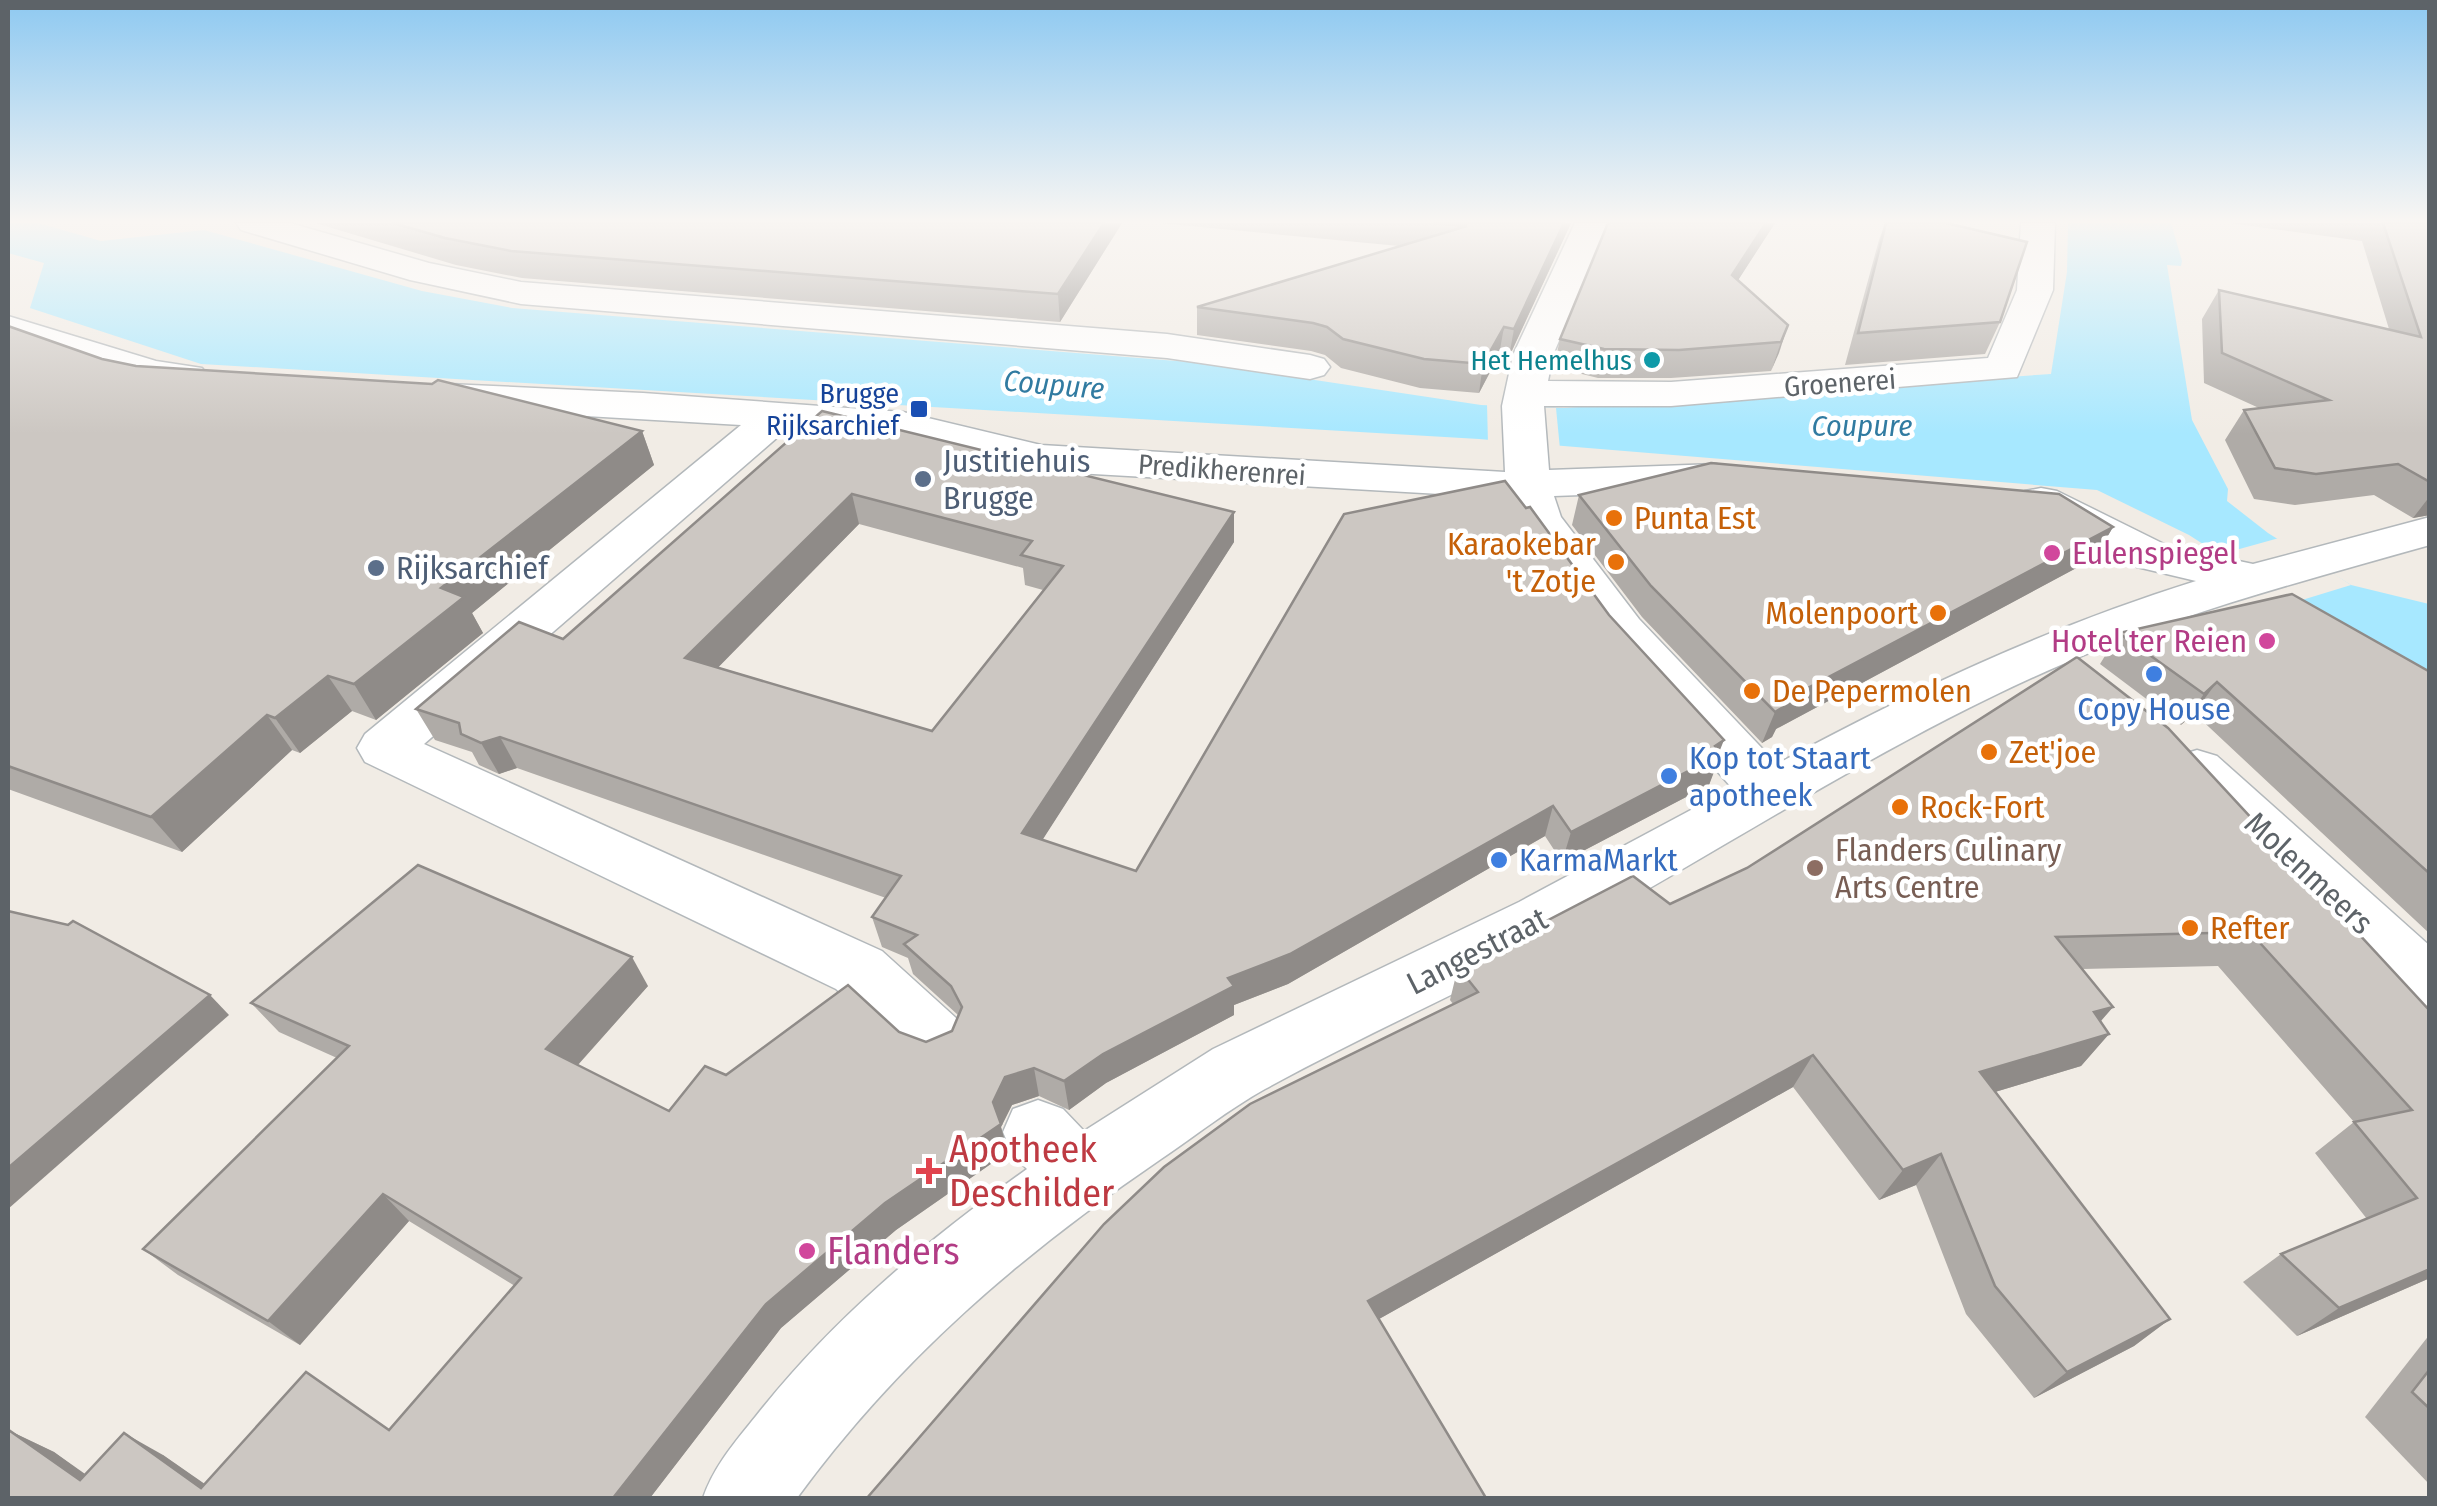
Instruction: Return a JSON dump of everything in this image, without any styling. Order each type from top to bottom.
[{"type":"street","points":[[524,293],[1167,346],[1310,367]]},
{"type":"street","points":[[1561,293],[1534,355],[1525,434],[1539,519],[1621,630],[1771,794]]},
{"type":"street","name":"Groenerei","points":[[1525,434],[1576,392],[1671,394],[2004,370],[2034,293]]},
{"type":"street","points":[[8,327],[152,373],[227,378]]},
{"type":"street","name":"Predikherenrei","points":[[404,392],[903,425],[1041,458],[1525,434],[1702,476],[1760,480]]},
{"type":"street","points":[[777,416],[384,748],[859,970],[933,1038]]},
{"type":"street","points":[[2008,499],[2046,502],[2154,557],[2252,579]]},
{"type":"street","name":"Langestraat","points":[[745,1498],[817,1403],[894,1322],[969,1255],[1058,1153],[1237,1070],[1541,920],[1920,710],[2067,668],[2252,579],[2313,560],[2421,541]]},
{"type":"street","name":"Molenmeers","points":[[2156,737],[2221,789],[2430,986]]},
{"type":"water","name":"Coupure","points":[[35,293],[434,293],[512,308],[1202,363],[1481,405],[1564,408],[2051,374],[2064,293],[2172,293],[2192,420],[2228,489],[2227,501],[2268,533],[2351,585],[2429,604],[2429,717],[2304,609],[2189,535],[2097,490],[1479,439],[201,364],[30,308]]},
{"type":"pier","points":[[1487,404],[1556,408],[1560,449],[1488,444]]},
{"type":"pier","points":[[2279,538],[2351,585],[2289,604],[2218,555]]},
{"type":"building","points":[[1243,293],[1531,293],[1514,329],[1504,327],[1483,364],[1424,359],[1343,339],[1327,327],[1313,323],[1197,307]]},
{"type":"building","points":[[1579,293],[1752,293],[1788,325],[1781,342],[1679,350],[1604,349],[1560,339]]},
{"type":"building","points":[[1868,293],[2010,293],[2000,322],[1858,333]]},
{"type":"building","points":[[2219,293],[2233,293],[2421,337],[2406,293],[2430,293],[2430,482],[2398,464],[2316,474],[2275,468],[2244,410],[2329,400],[2222,353]]},
{"type":"building","points":[[8,326],[102,359],[136,366],[432,384],[438,380],[642,431],[441,588],[464,597],[354,684],[328,676],[275,718],[267,715],[151,817],[8,766]]},
{"type":"building","points":[[822,411],[1234,512],[1022,833],[1136,871],[1344,514],[1505,481],[1526,508],[1530,507],[1609,615],[1724,740],[1715,746],[1721,754],[1571,832],[1553,806],[1290,954],[1228,978],[1234,986],[1103,1054],[1064,1081],[1034,1068],[1005,1077],[993,1102],[1001,1124],[885,1203],[766,1304],[613,1498],[8,1498],[10,1431],[80,1480],[124,1433],[201,1488],[306,1372],[389,1430],[521,1278],[383,1194],[268,1321],[143,1249],[349,1046],[251,1003],[418,865],[632,957],[546,1049],[669,1111],[705,1066],[726,1075],[848,985],[899,1032],[926,1042],[952,1031],[962,1007],[951,986],[904,944],[917,935],[872,917],[901,876],[500,737],[481,743],[461,734],[459,723],[416,709],[519,622],[563,639]],"holes":[[[852,494],[1032,541],[1021,555],[1063,566],[932,731],[685,658]]]},
{"type":"building","points":[[1711,463],[2059,494],[2113,527],[1783,701],[1785,706],[1775,712],[1651,586],[1579,495]]},
{"type":"building","points":[[2292,594],[2430,672],[2430,874],[2217,682],[2204,694],[2119,633]]},
{"type":"building","points":[[2077,657],[2168,728],[2430,1011],[2430,1269],[2339,1308],[2281,1254],[2417,1198],[2354,1122],[2412,1110],[2250,932],[2056,937],[2113,1007],[2094,1012],[2109,1034],[1980,1072],[2170,1319],[2067,1372],[1995,1286],[1941,1154],[1903,1170],[1813,1055],[1368,1301],[1486,1498],[867,1498],[1104,1224],[1164,1167],[1250,1104],[1478,992],[1458,967],[1633,876],[1670,904],[1747,868]]},
{"type":"building","points":[[8,911],[68,925],[73,921],[210,995],[8,1168]]},
{"type":"building","points":[[2430,1369],[2430,1409],[2412,1392]]},
{"type":"place","name":"Het Hemelhus","points":[[1652,360]]},
{"type":"place","name":"Brugge Rijksarchief","points":[[919,409]]},
{"type":"place","name":"Justitiehuis Brugge","points":[[923,479]]},
{"type":"place","name":"Punta Est","points":[[1614,518]]},
{"type":"place","name":"Eulenspiegel","points":[[2052,553]]},
{"type":"place","name":"Karaokebar 't Zotje","points":[[1616,562]]},
{"type":"place","name":"Rijksarchief","points":[[376,568]]},
{"type":"place","name":"Molenpoort","points":[[1938,613]]},
{"type":"place","name":"Hotel ter Reien","points":[[2267,641]]},
{"type":"place","name":"Copy House","points":[[2154,674]]},
{"type":"place","name":"De Pepermolen","points":[[1752,691]]},
{"type":"place","name":"Zet'joe","points":[[1989,752]]},
{"type":"place","name":"Kop tot Staart apotheek","points":[[1669,776]]},
{"type":"place","name":"Rock-Fort","points":[[1900,807]]},
{"type":"place","name":"KarmaMarkt","points":[[1499,860]]},
{"type":"place","name":"Flanders Culinary Arts Centre","points":[[1815,868]]},
{"type":"place","name":"Refter","points":[[2190,928]]},
{"type":"place","name":"Apotheek Deschilder","points":[[929,1171]]},
{"type":"place","name":"Flanders","points":[[807,1251]]}]
